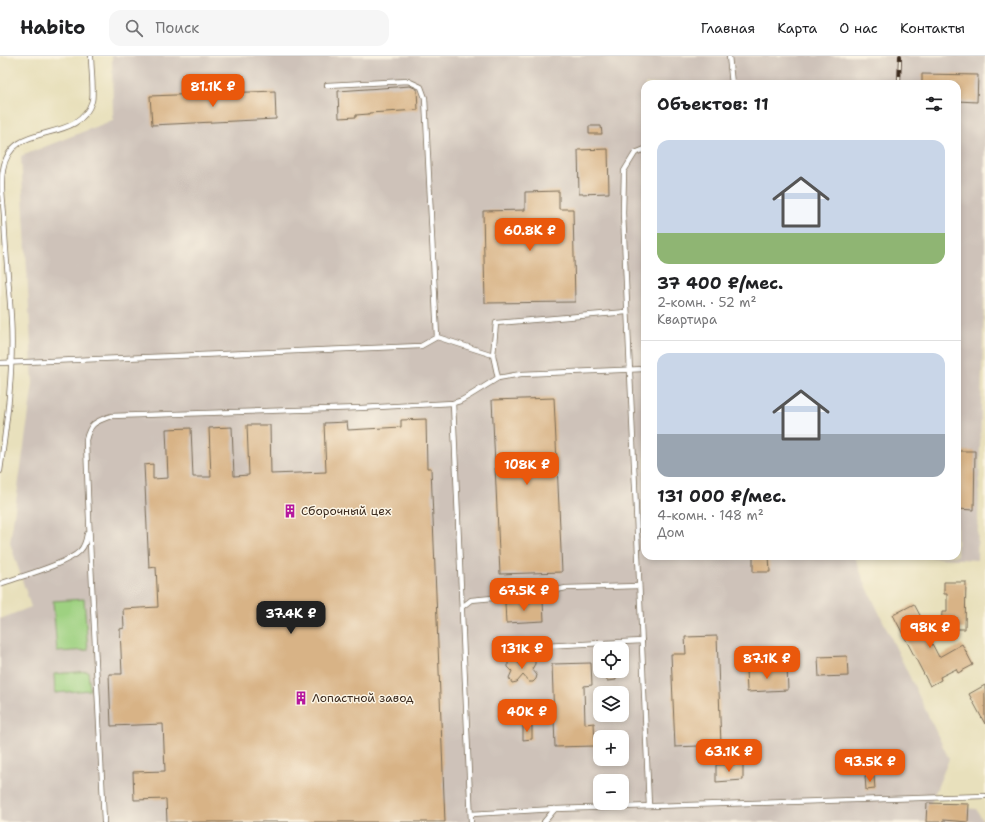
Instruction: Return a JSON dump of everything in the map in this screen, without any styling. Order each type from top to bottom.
[{"type":"lane","points":[[0,471],[10,399],[11,362],[11,318],[6,263],[3,170],[8,155],[17,144],[31,136],[70,126],[84,117],[92,100],[91,56]]},
{"type":"lane","points":[[729,56],[732,80]]},
{"type":"lane","points":[[328,85],[408,81],[421,87],[425,98],[437,337]]},
{"type":"lane","points":[[641,151],[635,153],[624,171],[623,213],[649,806]]},
{"type":"lane","points":[[498,378],[493,355],[496,323],[627,312]]},
{"type":"lane","points":[[0,363],[421,346],[437,337],[493,355]]},
{"type":"lane","points":[[104,822],[86,440],[88,432],[93,424],[111,416],[360,408],[453,403],[460,402],[498,378],[521,374],[641,369]]},
{"type":"lane","points":[[453,403],[471,822]]},
{"type":"lane","points":[[0,584],[75,555],[82,550],[86,542],[89,528]]},
{"type":"lane","points":[[461,594],[471,600],[538,594],[566,588],[639,586]]},
{"type":"lane","points":[[462,607],[471,600]]},
{"type":"lane","points":[[544,646],[642,641]]},
{"type":"lane","points":[[471,814],[555,809],[985,796]]},
{"type":"lane","points":[[544,822],[555,809]]},
{"type":"shaded area","points":[[112,56],[985,56],[985,261],[977,560],[961,559],[961,80],[641,80],[641,560],[856,560],[863,579],[949,759],[930,805],[976,809],[984,822],[0,822],[0,619],[31,607],[10,543],[33,384],[21,156],[113,120]]},
{"type":"green space","points":[[84,599],[88,650],[57,652],[53,601]]},
{"type":"green space","points":[[88,671],[90,690],[55,693],[54,674]]},
{"type":"building","points":[[922,74],[978,75],[977,102],[961,101],[961,80],[922,80]]},
{"type":"building","points":[[410,86],[417,89],[418,110],[369,113],[356,115],[356,117],[339,118],[338,91]]},
{"type":"building","points":[[275,91],[276,119],[152,125],[150,96]]},
{"type":"building","points":[[589,126],[601,126],[602,134],[589,134]]},
{"type":"building","points":[[608,149],[609,193],[579,194],[578,150]]},
{"type":"building","points":[[559,191],[559,209],[573,209],[575,302],[485,303],[483,211],[525,210],[525,192]]},
{"type":"building","points":[[554,398],[562,572],[500,574],[492,400]]},
{"type":"building","name":"Лопастной завод","points":[[426,419],[427,468],[431,468],[445,822],[167,822],[166,799],[134,800],[133,772],[165,771],[163,724],[111,726],[109,674],[122,674],[120,629],[124,628],[123,609],[158,607],[156,567],[149,568],[144,465],[153,464],[153,479],[168,478],[166,429],[191,428],[193,477],[211,477],[209,428],[232,427],[234,476],[249,475],[247,425],[270,425],[271,474],[326,472],[324,423],[347,422],[348,430],[401,427],[401,420]]},
{"type":"building","points":[[961,451],[975,451],[974,510],[961,509]]},
{"type":"building","points":[[753,560],[769,560],[770,572],[753,572]]},
{"type":"building","points":[[944,582],[966,582],[965,629],[941,629],[942,612],[947,612],[947,594],[944,594]]},
{"type":"building","points":[[543,601],[544,621],[506,623],[505,603]]},
{"type":"building","points":[[914,604],[922,619],[917,622],[926,637],[928,636],[939,657],[962,644],[973,665],[958,673],[956,669],[940,677],[941,680],[930,686],[893,615]]},
{"type":"building","points":[[717,636],[721,745],[675,747],[671,654],[686,654],[685,637]]},
{"type":"building","points":[[847,656],[848,676],[819,677],[818,657]]},
{"type":"building","points":[[527,657],[531,657],[535,660],[535,664],[532,669],[537,675],[536,679],[533,682],[529,682],[523,675],[517,682],[512,683],[509,678],[512,671],[508,667],[508,661],[515,659],[521,666]]},
{"type":"building","points":[[591,663],[592,685],[584,686],[585,724],[594,723],[593,746],[555,747],[552,664]]},
{"type":"building","points":[[787,667],[788,690],[747,692],[746,669]]},
{"type":"building","points":[[607,678],[616,678],[616,680],[607,681]]},
{"type":"building","points":[[985,685],[985,724],[969,694]]},
{"type":"building","points":[[523,726],[532,726],[532,739],[523,740]]},
{"type":"building","points":[[743,764],[743,780],[716,782],[716,765]]},
{"type":"building","points":[[865,776],[874,776],[875,789],[866,790]]},
{"type":"building","points":[[927,803],[969,804],[968,822],[943,820],[943,822],[926,822]]},
{"type":"railway","points":[[899,80],[900,56]]},
{"type":"place","name":"Сборочный цех","points":[[290,511]]},
{"type":"place","name":"Лопастной завод","points":[[301,698]]}]
